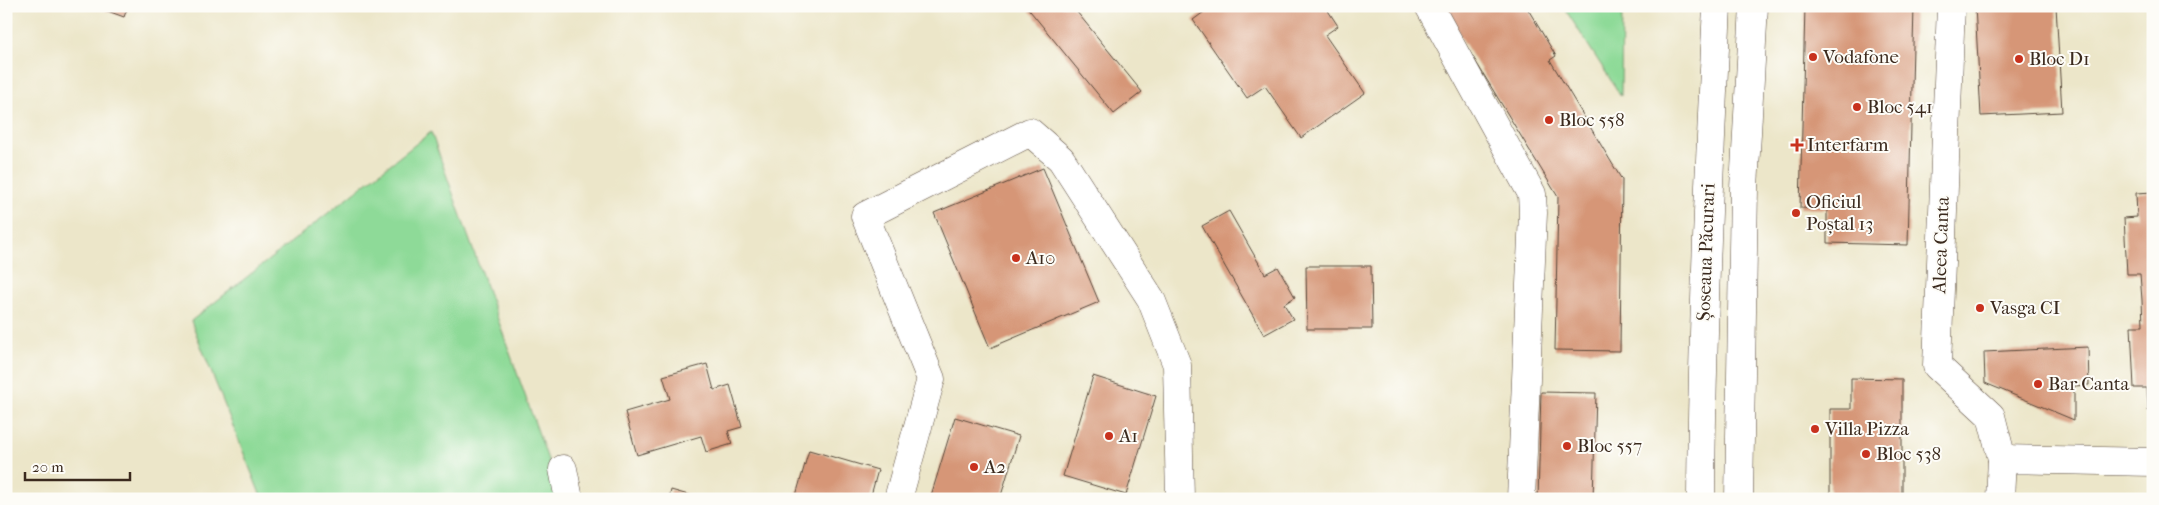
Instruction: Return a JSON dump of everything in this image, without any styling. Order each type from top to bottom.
[{"type":"street","points":[[1429,6],[1532,194],[1533,213],[1521,499]]},
{"type":"street","name":"Șoseaua Păcurari","points":[[1701,499],[1708,186],[1717,6]]},
{"type":"street","name":"Șoseaua Păcurari","points":[[1739,499],[1744,188],[1754,6]]},
{"type":"street","name":"Aleea Canta","points":[[1951,6],[1937,366],[1990,416],[2002,459],[2000,499]]},
{"type":"street","points":[[898,499],[931,379],[865,216],[1030,132],[1061,159],[1151,299],[1176,365],[1180,499]]},
{"type":"street","points":[[2002,459],[2153,462]]},
{"type":"street","points":[[562,469],[569,499]]},
{"type":"green space","points":[[1563,6],[1622,6],[1621,96]]},
{"type":"green space","points":[[431,132],[551,468],[557,499],[262,499],[191,321]]},
{"type":"building","points":[[107,6],[128,6],[124,17],[105,10]]},
{"type":"building","points":[[1026,6],[1072,6],[1142,92],[1114,114]]},
{"type":"building","points":[[1212,6],[1325,6],[1338,26],[1325,35],[1365,93],[1301,138],[1265,86],[1247,98],[1193,20]]},
{"type":"building","name":"Bloc 558","points":[[1442,6],[1526,6],[1556,56],[1550,60],[1622,180],[1620,351],[1555,350],[1558,197]]},
{"type":"building","name":"Bloc 541","points":[[1805,6],[1914,6],[1908,245],[1827,243],[1827,209],[1800,208]]},
{"type":"building","name":"Bloc D1","points":[[1975,6],[2056,6],[2062,112],[1981,116]]},
{"type":"building","name":"A10","points":[[1043,168],[1099,302],[990,348],[934,213]]},
{"type":"building","points":[[2153,192],[2153,411],[2148,411],[2147,388],[2134,388],[2131,326],[2143,326],[2142,300],[2140,274],[2127,274],[2124,218],[2137,217],[2136,193]]},
{"type":"building","points":[[1229,211],[1265,274],[1278,267],[1295,297],[1284,304],[1293,319],[1264,335],[1202,226]]},
{"type":"building","points":[[1306,266],[1371,266],[1372,329],[1307,329]]},
{"type":"building","name":"Bar Canta","points":[[2088,347],[2089,385],[2074,386],[2074,420],[1985,383],[1984,352]]},
{"type":"building","points":[[707,364],[714,390],[730,385],[742,427],[728,431],[732,444],[706,452],[701,436],[637,455],[625,412],[670,399],[663,376]]},
{"type":"building","name":"A1","points":[[1093,376],[1156,396],[1126,495],[1063,476]]},
{"type":"building","name":"Bloc 538","points":[[1851,378],[1902,379],[1902,499],[1830,499],[1830,409],[1851,409]]},
{"type":"building","name":"Bloc 557","points":[[1541,392],[1596,393],[1593,499],[1538,499]]},
{"type":"building","name":"A2","points":[[955,417],[1019,436],[1000,499],[930,499]]},
{"type":"building","points":[[809,450],[878,470],[870,499],[795,499]]},
{"type":"building","points":[[671,490],[699,498],[699,499],[669,499]]},
{"type":"place","name":"Vodafone","points":[[1813,57]]},
{"type":"place","name":"Bloc D1","points":[[2019,59]]},
{"type":"place","name":"Bloc 541","points":[[1857,107]]},
{"type":"place","name":"Bloc 558","points":[[1549,120]]},
{"type":"place","name":"Interfarm","points":[[1797,145]]},
{"type":"place","name":"Oficiul Poștal 13","points":[[1796,213]]},
{"type":"place","name":"A10","points":[[1016,258]]},
{"type":"place","name":"Vasga CI","points":[[1980,308]]},
{"type":"place","name":"Bar Canta","points":[[2038,384]]},
{"type":"place","name":"Villa Pizza","points":[[1815,429]]},
{"type":"place","name":"A1","points":[[1109,436]]},
{"type":"place","name":"Bloc 557","points":[[1567,446]]},
{"type":"place","name":"Bloc 538","points":[[1866,454]]},
{"type":"place","name":"A2","points":[[974,467]]}]
